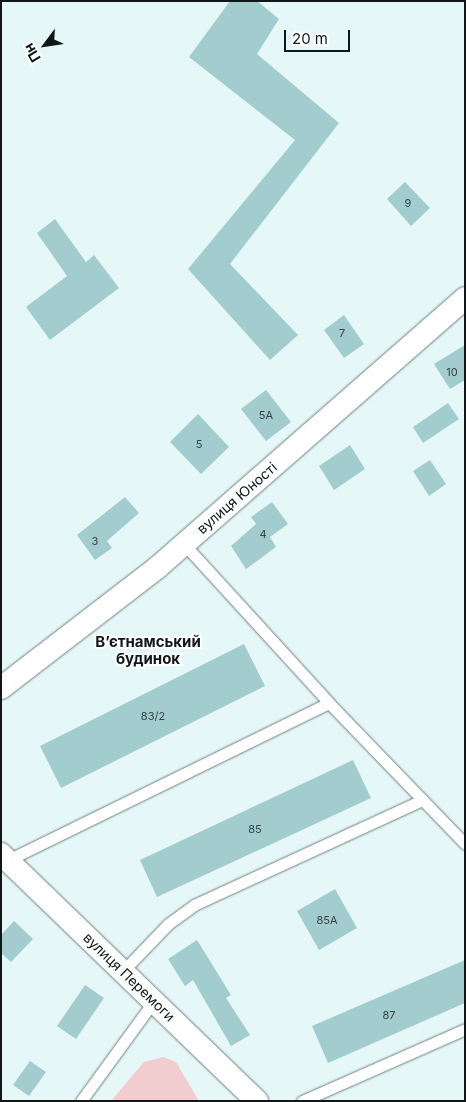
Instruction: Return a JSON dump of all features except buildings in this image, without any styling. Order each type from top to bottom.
[{"type":"street","name":"вулиця Юності","points":[[1,688],[184,544],[465,298]]},
{"type":"street","name":"вулиця Перемоги","points":[[4,857],[257,1101]]},
{"type":"lane","points":[[184,544],[329,703],[465,844]]},
{"type":"lane","points":[[4,857],[329,703]]},
{"type":"lane","points":[[123,971],[168,924],[194,905],[422,800]]},
{"type":"lane","points":[[81,1101],[154,1001]]},
{"type":"lane","points":[[302,1101],[465,1029]]},
{"type":"shaded area","points":[[163,1057],[176,1062],[199,1101],[111,1101],[144,1062]]},
{"type":"district","name":"В’єтнамський будинок","points":[[148,650]]}]
